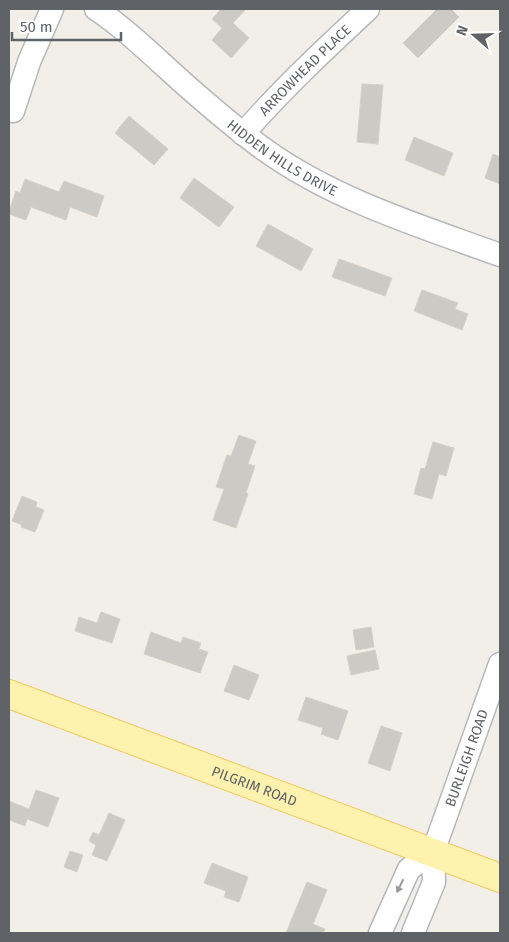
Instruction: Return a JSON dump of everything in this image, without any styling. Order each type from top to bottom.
[{"type":"main road","name":"PILGRIM ROAD","points":[[9,694],[500,878]]},
{"type":"street","points":[[13,111],[29,62],[52,9]]},
{"type":"street","name":"HIDDEN HILLS DRIVE","points":[[96,9],[135,38],[196,95],[243,134],[306,176],[334,191],[415,224],[500,255]]},
{"type":"street","name":"ARROWHEAD PLACE","points":[[243,134],[282,91],[368,9]]},
{"type":"street","name":"BURLEIGH ROAD","points":[[433,852],[500,664]]},
{"type":"street","points":[[433,852],[434,882],[413,933],[382,928],[409,869],[433,852]]},
{"type":"building","points":[[221,9],[246,9],[233,23],[249,38],[231,58],[212,40],[222,28],[212,19]]},
{"type":"building","points":[[437,9],[451,9],[459,17],[418,58],[403,43]]},
{"type":"building","points":[[362,84],[383,85],[378,144],[357,142]]},
{"type":"building","points":[[129,116],[168,149],[154,165],[115,133]]},
{"type":"building","points":[[414,137],[453,153],[444,176],[405,160]]},
{"type":"building","points":[[493,154],[500,157],[500,184],[485,178]]},
{"type":"building","points":[[194,178],[234,207],[219,227],[180,198]]},
{"type":"building","points":[[25,179],[59,192],[64,181],[104,196],[97,217],[70,207],[66,220],[31,207],[26,220],[9,214],[16,191],[20,193]]},
{"type":"building","points":[[268,224],[313,249],[301,271],[256,246]]},
{"type":"building","points":[[339,259],[392,278],[385,296],[332,277]]},
{"type":"building","points":[[422,290],[458,303],[455,309],[468,314],[462,330],[414,311]]},
{"type":"building","points":[[239,435],[256,441],[248,464],[255,466],[246,493],[248,494],[236,528],[213,520],[224,489],[216,487],[227,455],[231,456]]},
{"type":"building","points":[[433,442],[454,448],[446,476],[439,474],[432,499],[414,494],[421,468],[425,469]]},
{"type":"building","points":[[22,496],[37,502],[36,507],[44,510],[35,532],[21,527],[22,525],[12,521]]},
{"type":"building","points":[[101,612],[120,619],[112,643],[75,631],[79,617],[97,623]]},
{"type":"building","points":[[371,627],[374,647],[356,650],[353,630]]},
{"type":"building","points":[[151,632],[181,643],[183,637],[201,643],[199,649],[208,652],[200,673],[144,654]]},
{"type":"building","points":[[375,650],[379,669],[351,675],[347,656]]},
{"type":"building","points":[[234,665],[259,675],[249,700],[224,691]]},
{"type":"building","points":[[306,697],[348,711],[338,740],[321,734],[323,728],[298,720]]},
{"type":"building","points":[[381,726],[402,733],[390,771],[368,763]]},
{"type":"building","points":[[36,790],[59,798],[48,827],[27,819],[25,826],[9,820],[9,801],[29,809]]},
{"type":"building","points":[[109,813],[125,820],[107,861],[92,855],[96,845],[89,841],[93,832],[99,835]]},
{"type":"building","points":[[70,851],[83,855],[77,872],[64,867]]},
{"type":"building","points":[[212,863],[248,877],[239,902],[224,897],[226,891],[204,883]]},
{"type":"building","points":[[307,882],[327,890],[313,924],[325,929],[323,933],[286,933]]}]
